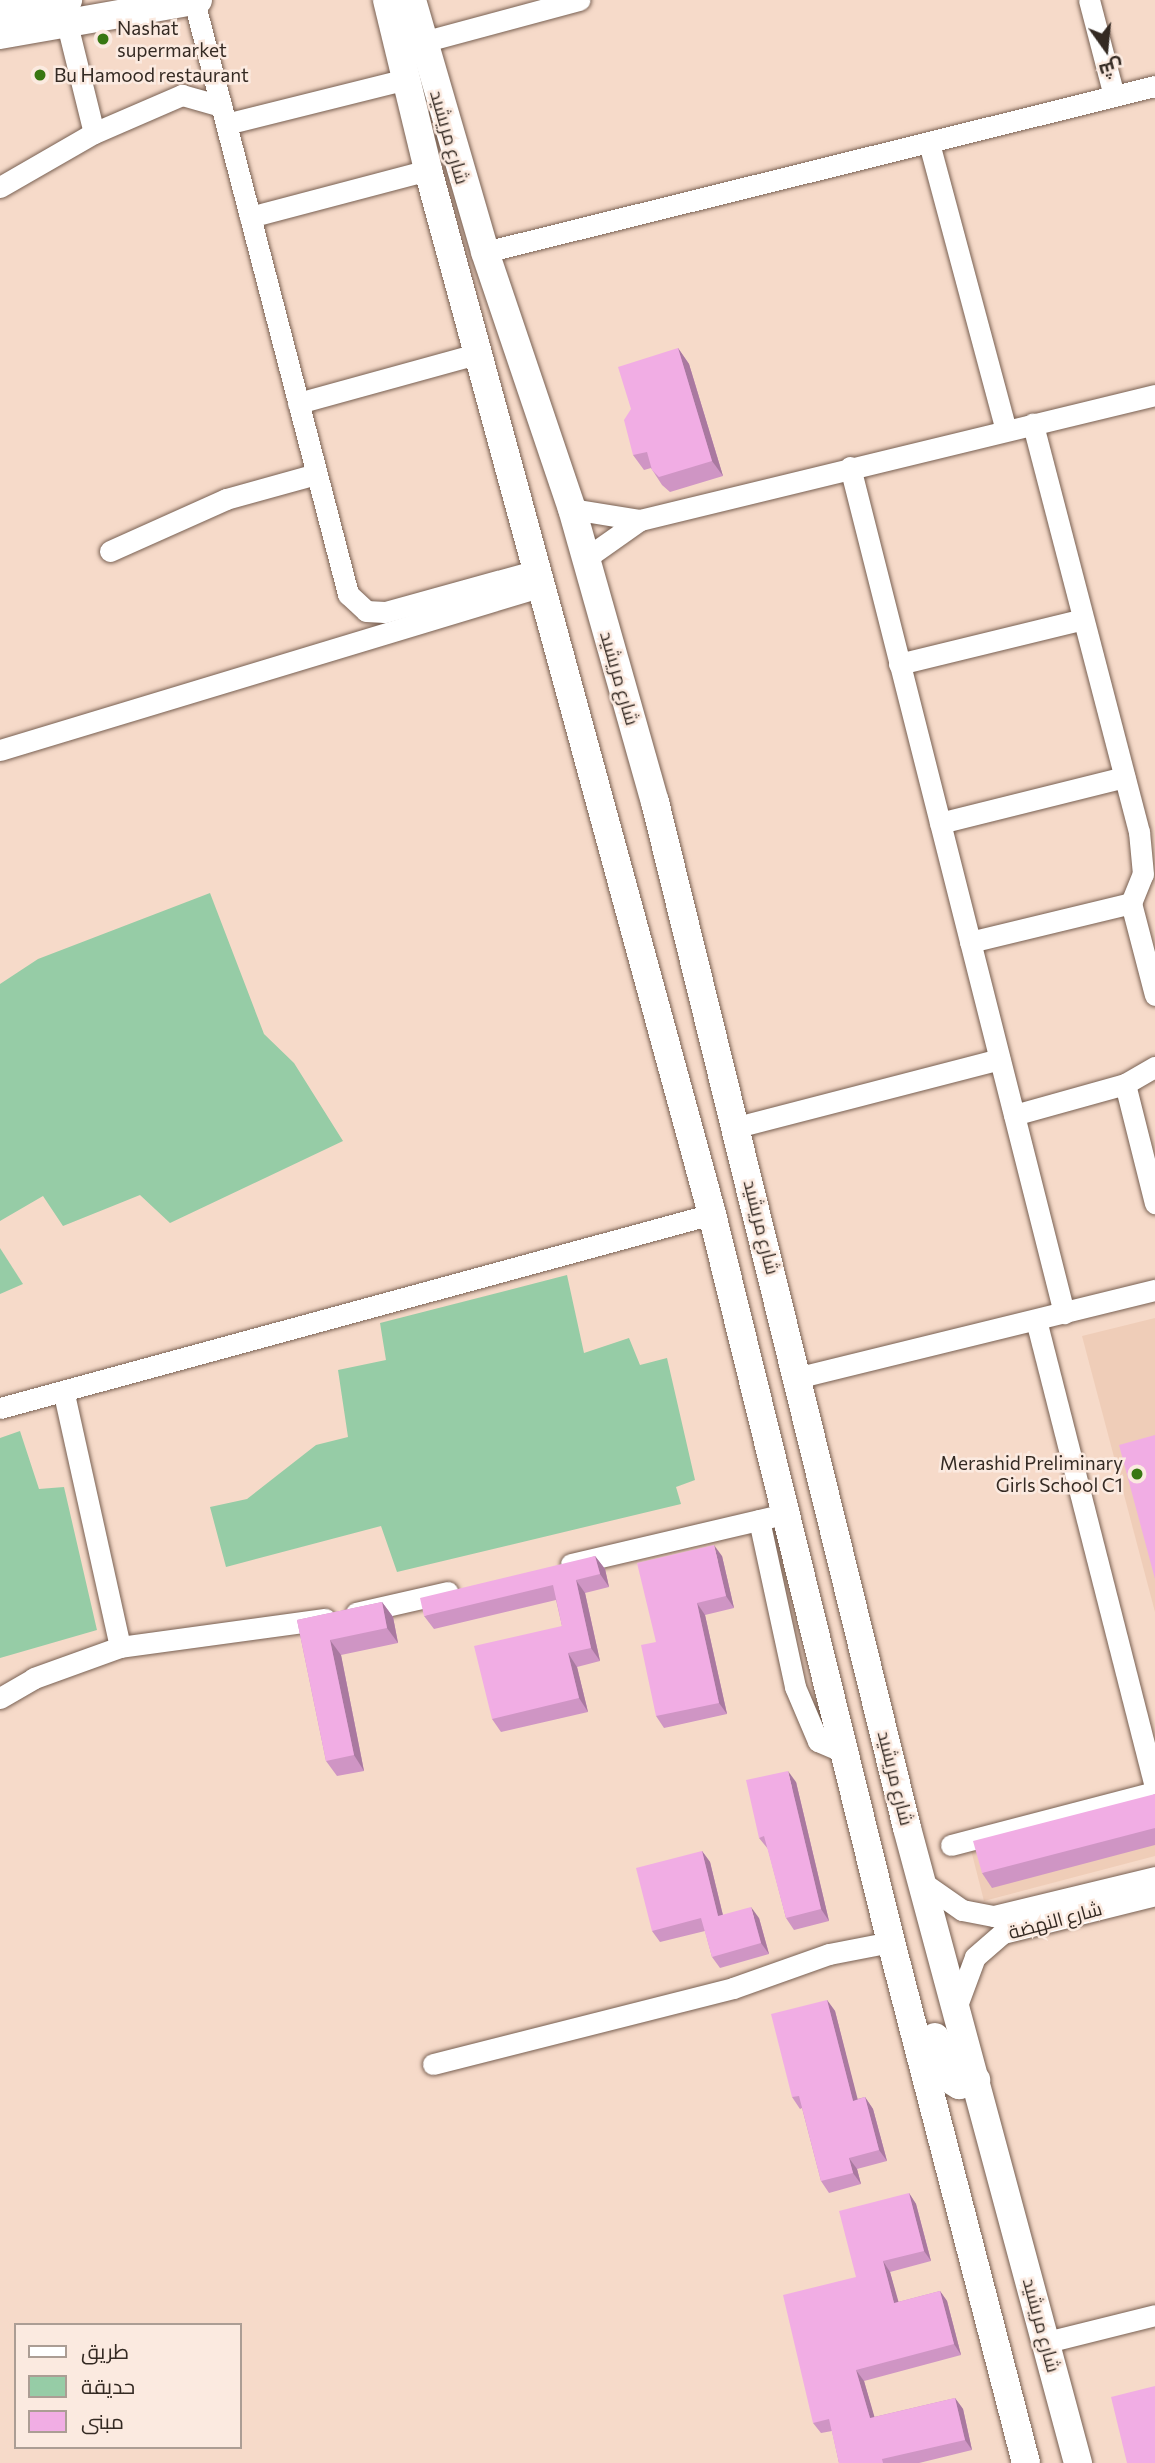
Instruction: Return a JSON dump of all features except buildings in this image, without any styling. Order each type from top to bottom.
[{"type":"main road","points":[[0,11],[68,12],[196,0]]},
{"type":"main road","name":"شارع مريشيد","points":[[387,0],[428,170],[480,353],[712,1214],[772,1517],[846,1753],[891,1942],[1026,2463]]},
{"type":"main road","name":"شارع مريشيد","points":[[412,0],[485,252],[536,396],[572,509],[655,802],[800,1377],[907,1828],[1078,2463]]},
{"type":"main road","points":[[0,35],[68,12]]},
{"type":"main road","points":[[493,404],[518,391],[536,396]]},
{"type":"main road","points":[[846,1753],[864,1752],[876,1760],[888,1796],[907,1828]]},
{"type":"main road","points":[[906,1992],[928,2018],[949,2078],[959,2085],[976,2080]]},
{"type":"street","points":[[196,0],[345,586],[352,600],[366,611],[394,611],[540,578]]},
{"type":"street","points":[[423,42],[579,0]]},
{"type":"street","points":[[1089,0],[1114,96]]},
{"type":"street","points":[[68,12],[94,133]]},
{"type":"street","points":[[0,187],[94,133],[182,95],[224,115],[406,79]]},
{"type":"street","points":[[485,252],[1155,86]]},
{"type":"street","points":[[929,143],[1006,430]]},
{"type":"street","points":[[250,217],[428,170]]},
{"type":"street","points":[[298,403],[480,353]]},
{"type":"street","points":[[586,558],[640,520],[849,467],[1155,396]]},
{"type":"street","points":[[1033,424],[1124,777],[1147,830],[1143,874],[1130,903],[1155,995]]},
{"type":"street","points":[[849,467],[1063,1313]]},
{"type":"street","points":[[110,551],[226,499],[316,474]]},
{"type":"street","points":[[572,509],[640,520]]},
{"type":"street","points":[[0,750],[540,578]]},
{"type":"street","points":[[899,664],[1083,619]]},
{"type":"street","points":[[940,823],[1124,777]]},
{"type":"street","points":[[970,942],[1130,903]]},
{"type":"street","points":[[737,1127],[999,1059]]},
{"type":"street","points":[[1014,1115],[1125,1084],[1155,1067]]},
{"type":"street","points":[[1125,1084],[1155,1203]]},
{"type":"street","points":[[0,1408],[64,1394],[712,1214]]},
{"type":"street","points":[[800,1377],[1155,1290]]},
{"type":"street","points":[[1036,1320],[1155,1787]]},
{"type":"street","points":[[64,1394],[120,1647]]},
{"type":"street","points":[[556,1567],[772,1517]]},
{"type":"street","points":[[0,1698],[34,1678],[120,1647],[316,1620],[474,1586]]},
{"type":"street","points":[[951,1845],[1155,1792]]},
{"type":"street","name":"شارع النهضة","points":[[922,1882],[962,1910],[994,1916],[1155,1877]]},
{"type":"street","name":"شارع النهضة","points":[[956,2008],[975,1957],[1003,1933],[1155,1895]]},
{"type":"street","points":[[433,2064],[733,1988],[829,1954],[891,1942]]},
{"type":"street","points":[[1047,2342],[1155,2315]]},
{"type":"shaded area","name":"Merashid Preliminary Girls School C1","points":[[1155,1318],[1155,1612],[1082,1336]]},
{"type":"shaded area","points":[[1155,1804],[1155,1856],[984,1901],[971,1850]]},
{"type":"green space","points":[[210,893],[264,1034],[294,1063],[343,1141],[170,1223],[140,1195],[63,1226],[43,1196],[0,1221],[0,984],[38,959]]},
{"type":"green space","points":[[0,1248],[23,1284],[0,1294]]},
{"type":"green space","points":[[567,1275],[584,1353],[629,1338],[640,1365],[667,1358],[695,1480],[676,1487],[681,1504],[397,1572],[381,1526],[226,1567],[210,1507],[247,1499],[316,1445],[348,1437],[338,1370],[386,1360],[380,1323]]},
{"type":"green space","points":[[20,1431],[39,1489],[64,1487],[97,1630],[0,1658],[0,1438]]},
{"type":"place","name":"Nashat supermarket","points":[[103,39]]},
{"type":"place","name":"Bu Hamood restaurant","points":[[40,75]]},
{"type":"place","name":"Merashid Preliminary Girls School C1","points":[[1137,1474]]}]
